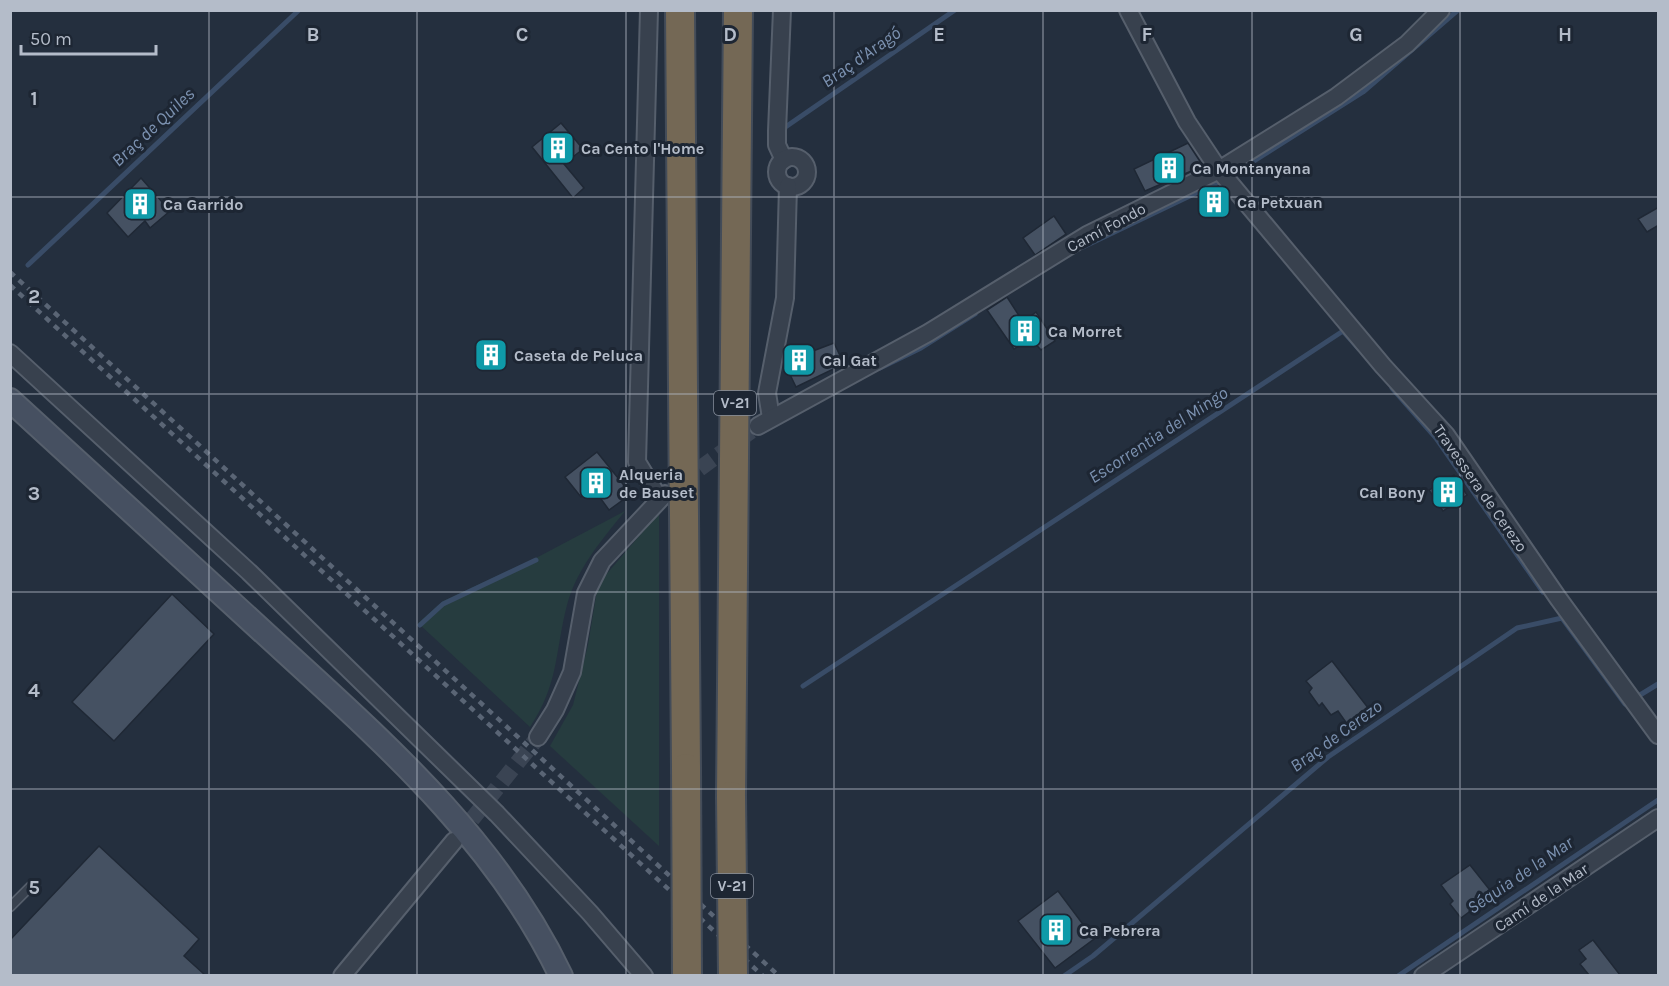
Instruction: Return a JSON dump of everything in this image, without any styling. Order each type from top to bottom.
[{"type":"highway","name":"V-21","points":[[680,10],[687,975]]},
{"type":"highway","name":"V-21","points":[[733,975],[731,796],[738,10]]},
{"type":"main road","points":[[10,400],[426,784],[495,864],[545,941],[561,975]]},
{"type":"street","points":[[538,736],[555,710],[573,672],[586,593],[602,561],[662,496],[637,462],[649,10]]},
{"type":"street","points":[[782,10],[777,145],[784,160]]},
{"type":"street","name":"Travessera de Cerezo","points":[[1128,10],[1187,122],[1219,170],[1383,366],[1446,435],[1558,598],[1659,735]]},
{"type":"street","name":"Camí Fondo","points":[[788,186],[785,298],[767,393],[764,422],[928,333],[1087,235],[1219,170],[1336,98],[1407,44],[1441,10]]},
{"type":"street","points":[[790,157],[799,159],[807,170],[802,183],[788,186],[778,175],[779,166],[784,160],[790,157]]},
{"type":"street","points":[[10,353],[249,572],[497,814],[590,913],[644,975]]},
{"type":"street","name":"Camí de la Mar","points":[[1423,975],[1659,818]]},
{"type":"street","points":[[342,975],[454,841]]},
{"type":"lane","points":[[10,907],[31,886]]},
{"type":"green space","points":[[625,511],[591,555],[571,592],[551,682],[530,727],[418,623],[443,601],[536,558]]},
{"type":"green space","points":[[659,513],[659,846],[550,746],[573,705],[588,645],[598,584]]},
{"type":"building","name":"Ca Cento l'Home","points":[[561,123],[583,149],[564,164],[584,188],[573,198],[532,147]]},
{"type":"building","name":"Ca Montanyana","points":[[1188,143],[1203,166],[1145,191],[1134,169]]},
{"type":"building","name":"Ca Garrido","points":[[141,178],[170,211],[150,228],[145,221],[128,237],[107,213]]},
{"type":"building","points":[[1659,207],[1659,225],[1647,232],[1638,219]]},
{"type":"building","points":[[1054,216],[1066,234],[1035,255],[1023,238]]},
{"type":"building","name":"Ca Morret","points":[[1007,297],[1023,322],[1036,312],[1055,341],[1041,350],[1031,339],[1014,349],[987,310]]},
{"type":"building","name":"Cal Gat","points":[[834,343],[844,364],[796,387],[784,362]]},
{"type":"building","name":"Alqueria de Bauset","points":[[597,452],[631,494],[609,510],[593,488],[581,497],[565,477]]},
{"type":"building","name":"Cal Bony","points":[[1454,475],[1467,495],[1443,511],[1429,490]]},
{"type":"building","points":[[172,594],[214,634],[114,741],[72,702]]},
{"type":"building","points":[[1332,661],[1372,713],[1350,728],[1338,711],[1331,715],[1322,703],[1319,706],[1309,692],[1312,688],[1306,681]]},
{"type":"building","points":[[99,846],[199,939],[184,956],[205,975],[10,975],[10,940]]},
{"type":"building","points":[[1470,865],[1493,894],[1461,918],[1450,904],[1453,901],[1441,885]]},
{"type":"building","name":"Ca Pebrera","points":[[1058,891],[1094,939],[1055,968],[1018,921]]},
{"type":"building","points":[[1593,940],[1620,975],[1589,975],[1580,964],[1586,959],[1579,950]]},
{"type":"waterway","name":"Braç de Quiles","points":[[28,265],[299,10]]},
{"type":"waterway","name":"Braç d'Aragó","points":[[784,128],[955,10]]},
{"type":"waterway","points":[[1235,173],[1363,92],[1458,10]]},
{"type":"waterway","points":[[1083,247],[1217,183]]},
{"type":"waterway","points":[[880,368],[921,348],[975,314]]},
{"type":"waterway","name":"Escorrentia del Mingo","points":[[803,686],[1343,331],[1359,349]]},
{"type":"waterway","name":"Escorrentia del Mingo","points":[[1392,388],[1436,438],[1543,592]]},
{"type":"waterway","points":[[420,625],[443,604],[536,560]]},
{"type":"waterway","name":"Braç de Cerezo","points":[[1064,976],[1093,956],[1328,757],[1517,628],[1562,618],[1625,704]]},
{"type":"waterway","name":"Braç de Cerezo","points":[[1640,695],[1658,684]]},
{"type":"waterway","name":"Séquia de la Mar","points":[[1398,976],[1658,800]]},
{"type":"tunnel","points":[[680,483],[758,426]]},
{"type":"tunnel","points":[[457,838],[538,737]]},
{"type":"railway","points":[[10,272],[779,976]]},
{"type":"railway","points":[[10,285],[763,976]]},
{"type":"place","name":"Ca Cento l'Home","points":[[558,148]]},
{"type":"place","name":"Ca Montanyana","points":[[1169,168]]},
{"type":"place","name":"Ca Petxuan","points":[[1214,202]]},
{"type":"place","name":"Ca Garrido","points":[[140,204]]},
{"type":"place","name":"Ca Morret","points":[[1025,331]]},
{"type":"place","name":"Caseta de Peluca","points":[[491,355]]},
{"type":"place","name":"Cal Gat","points":[[799,360]]},
{"type":"place","name":"Alqueria de Bauset","points":[[596,483]]},
{"type":"place","name":"Cal Bony","points":[[1448,492]]},
{"type":"place","name":"Ca Pebrera","points":[[1056,930]]}]
